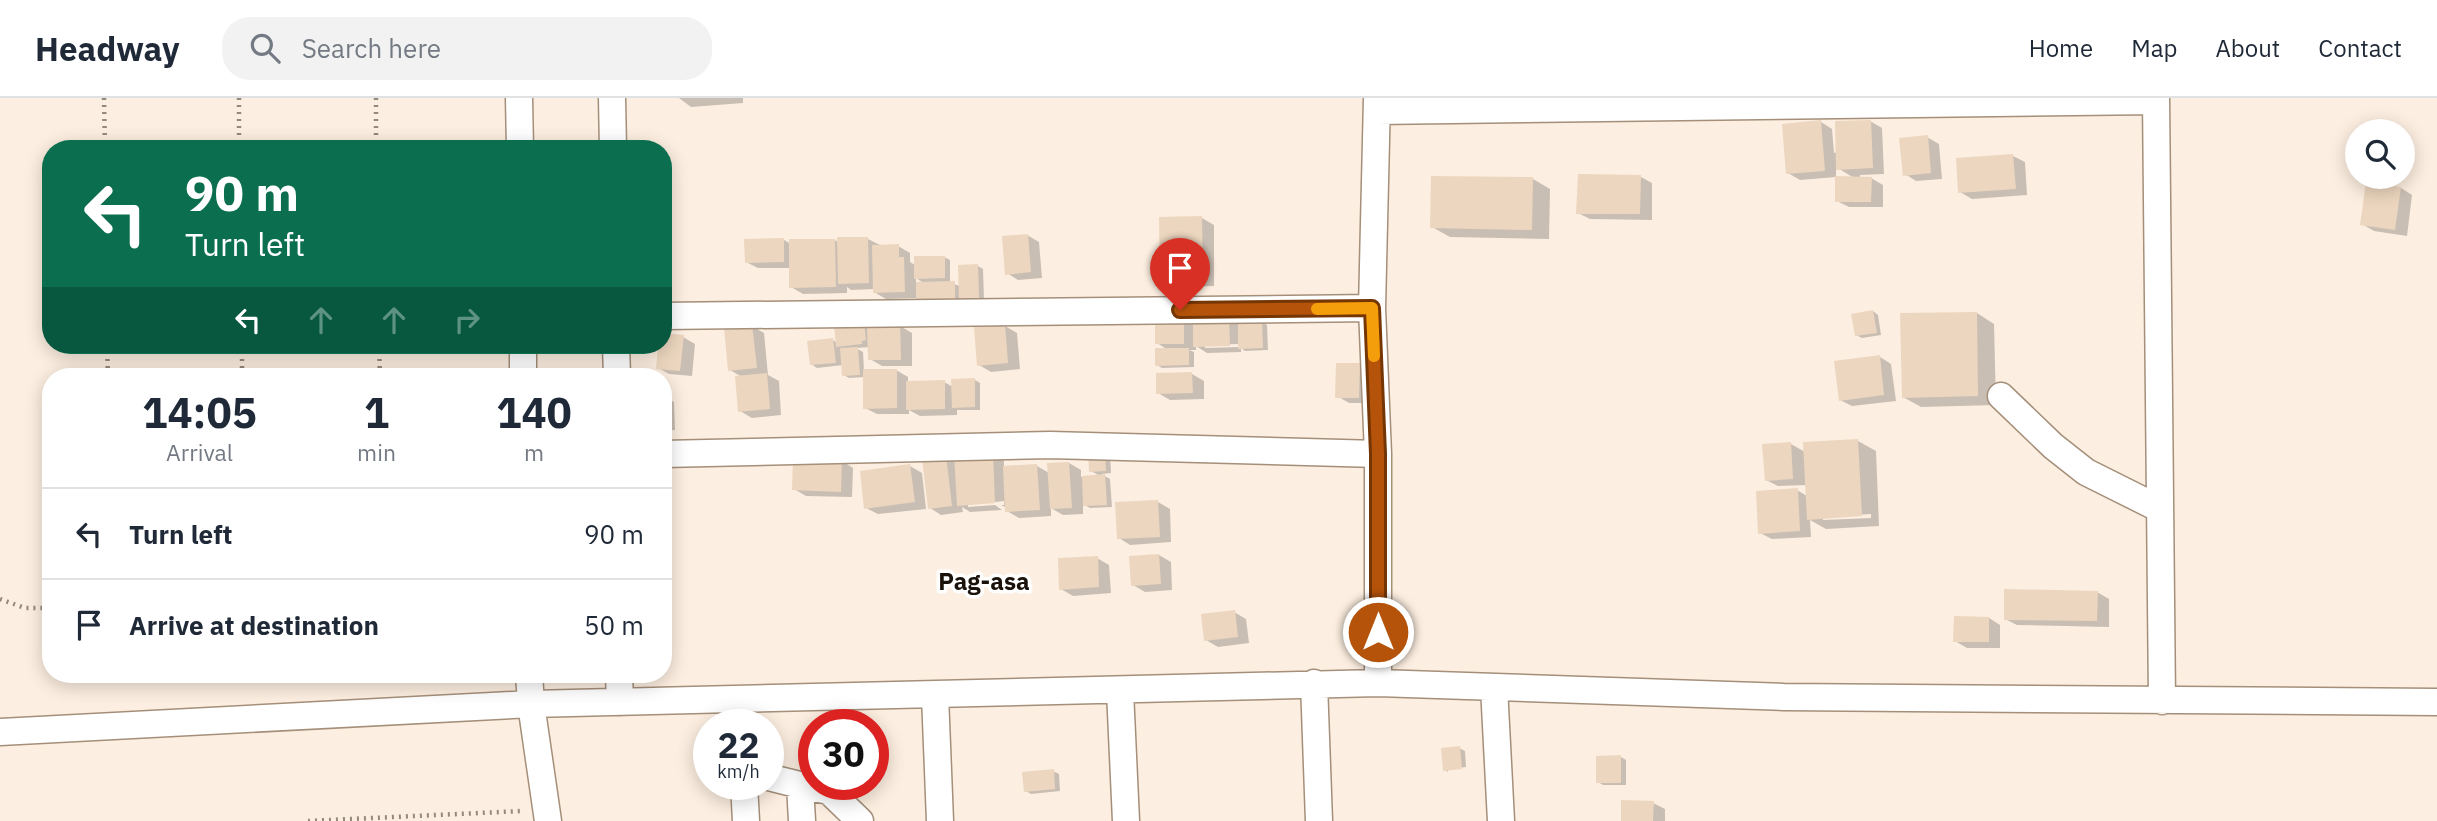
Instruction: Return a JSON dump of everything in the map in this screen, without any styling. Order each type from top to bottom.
[{"type":"street","points":[[519,98],[520,140]]},
{"type":"street","points":[[612,98],[613,140]]},
{"type":"street","points":[[1378,683],[1378,454],[1372,308],[1377,104],[2156,99],[2162,701]]},
{"type":"street","points":[[672,316],[1372,308]]},
{"type":"street","points":[[2001,396],[2053,446],[2086,472],[2160,509]]},
{"type":"street","points":[[672,454],[1050,445],[1378,454]]},
{"type":"street","points":[[530,683],[547,815]]},
{"type":"street","points":[[619,683],[620,702]]},
{"type":"street","points":[[1314,683],[1319,821]]},
{"type":"street","points":[[774,709],[935,695],[1314,683],[1784,696],[2437,702]]},
{"type":"street","points":[[1494,687],[1501,821]]},
{"type":"street","points":[[1120,691],[1125,821]]},
{"type":"street","points":[[935,695],[940,821]]},
{"type":"street","points":[[0,732],[531,704],[620,702],[704,709]]},
{"type":"street","points":[[745,800],[746,821]]},
{"type":"street","points":[[801,800],[802,821]]},
{"type":"street","points":[[838,800],[860,821]]},
{"type":"path","points":[[104,98],[105,140]]},
{"type":"path","points":[[239,98],[239,140]]},
{"type":"path","points":[[376,98],[376,140]]},
{"type":"path","points":[[0,599],[25,608],[42,608]]},
{"type":"path","points":[[308,821],[547,815]]},
{"type":"building","points":[[1821,120],[1825,171],[1786,174],[1782,124]]},
{"type":"building","points":[[1871,120],[1873,168],[1836,170],[1835,121]]},
{"type":"building","points":[[1928,135],[1931,173],[1903,176],[1899,138]]},
{"type":"building","points":[[2013,154],[2016,189],[1958,193],[1956,158]]},
{"type":"building","points":[[1578,174],[1641,175],[1640,214],[1576,214]]},
{"type":"building","points":[[1431,176],[1533,177],[1532,230],[1430,228]]},
{"type":"building","points":[[1835,176],[1872,177],[1871,202],[1835,202]]},
{"type":"building","points":[[2365,189],[2401,189],[2395,230],[2360,225]]},
{"type":"building","points":[[1202,216],[1203,280],[1160,282],[1159,217]]},
{"type":"building","points":[[1028,234],[1031,272],[1005,275],[1002,236]]},
{"type":"building","points":[[837,237],[868,237],[869,283],[838,284]]},
{"type":"building","points":[[784,238],[784,262],[745,263],[744,239]]},
{"type":"building","points":[[789,239],[835,239],[836,287],[789,288]]},
{"type":"building","points":[[899,244],[899,257],[904,257],[905,292],[873,293],[872,245]]},
{"type":"building","points":[[914,256],[945,256],[945,278],[914,279]]},
{"type":"building","points":[[978,264],[979,298],[959,298],[958,265]]},
{"type":"building","points":[[955,281],[955,299],[916,300],[916,282]]},
{"type":"building","points":[[1873,310],[1877,333],[1855,336],[1851,314]]},
{"type":"building","points":[[1977,312],[1978,396],[1902,398],[1900,313]]},
{"type":"building","points":[[1229,315],[1230,346],[1193,347],[1193,316]]},
{"type":"building","points":[[1155,317],[1184,317],[1184,344],[1155,344]]},
{"type":"building","points":[[1262,320],[1263,348],[1238,349],[1238,321]]},
{"type":"building","points":[[864,323],[866,340],[862,341],[862,344],[836,347],[834,325]]},
{"type":"building","points":[[752,324],[757,368],[728,371],[724,327]]},
{"type":"building","points":[[900,324],[901,360],[868,360],[867,325]]},
{"type":"building","points":[[1005,324],[1008,363],[977,366],[974,327]]},
{"type":"building","points":[[672,334],[684,335],[680,371],[656,368],[657,354],[672,354]]},
{"type":"building","points":[[833,338],[836,363],[810,365],[807,341]]},
{"type":"building","points":[[858,347],[860,375],[842,376],[840,348]]},
{"type":"building","points":[[1155,348],[1189,348],[1189,365],[1155,366]]},
{"type":"building","points":[[1880,355],[1884,395],[1839,401],[1834,361]]},
{"type":"building","points":[[1336,363],[1360,363],[1359,398],[1335,398]]},
{"type":"building","points":[[863,369],[897,369],[897,408],[863,409]]},
{"type":"building","points":[[1192,372],[1193,393],[1156,394],[1156,373]]},
{"type":"building","points":[[767,373],[770,409],[738,412],[735,376]]},
{"type":"building","points":[[975,378],[975,407],[952,408],[951,379]]},
{"type":"building","points":[[945,380],[945,409],[906,410],[906,381]]},
{"type":"building","points":[[1858,439],[1862,516],[1807,520],[1803,442]]},
{"type":"building","points":[[1791,442],[1793,479],[1765,481],[1762,444]]},
{"type":"building","points":[[1105,448],[1106,471],[1089,472],[1088,449]]},
{"type":"building","points":[[993,453],[995,503],[957,506],[954,455]]},
{"type":"building","points":[[946,455],[952,506],[928,509],[922,458]]},
{"type":"building","points":[[793,458],[842,459],[841,492],[792,490]]},
{"type":"building","points":[[1069,462],[1072,508],[1050,509],[1047,463]]},
{"type":"building","points":[[910,464],[915,502],[864,509],[860,471]]},
{"type":"building","points":[[1037,464],[1040,510],[1005,512],[1003,466]]},
{"type":"building","points":[[1105,474],[1107,505],[1083,506],[1082,476]]},
{"type":"building","points":[[1798,488],[1800,531],[1758,534],[1756,491]]},
{"type":"building","points":[[1158,500],[1160,537],[1117,539],[1115,502]]},
{"type":"building","points":[[1159,554],[1161,584],[1131,586],[1129,556]]},
{"type":"building","points":[[1098,556],[1099,587],[1059,590],[1058,558]]},
{"type":"building","points":[[2004,589],[2098,591],[2097,621],[2004,620]]},
{"type":"building","points":[[1235,610],[1238,637],[1204,641],[1201,614]]},
{"type":"building","points":[[1954,616],[1989,617],[1989,642],[1953,642]]},
{"type":"building","points":[[1460,746],[1462,769],[1443,771],[1441,748]]},
{"type":"building","points":[[1621,755],[1621,783],[1596,783],[1596,756]]},
{"type":"building","points":[[1054,769],[1055,789],[1024,792],[1022,772]]},
{"type":"building","points":[[1621,800],[1654,801],[1653,821],[1621,821]]},
{"type":"slow traffic","points":[[1317,309],[1372,308],[1374,356]]},
{"type":"district","name":"Pag-asa","points":[[984,582]]},
{"type":"route","points":[[1180,310],[1372,308],[1378,454],[1378,632]]}]
